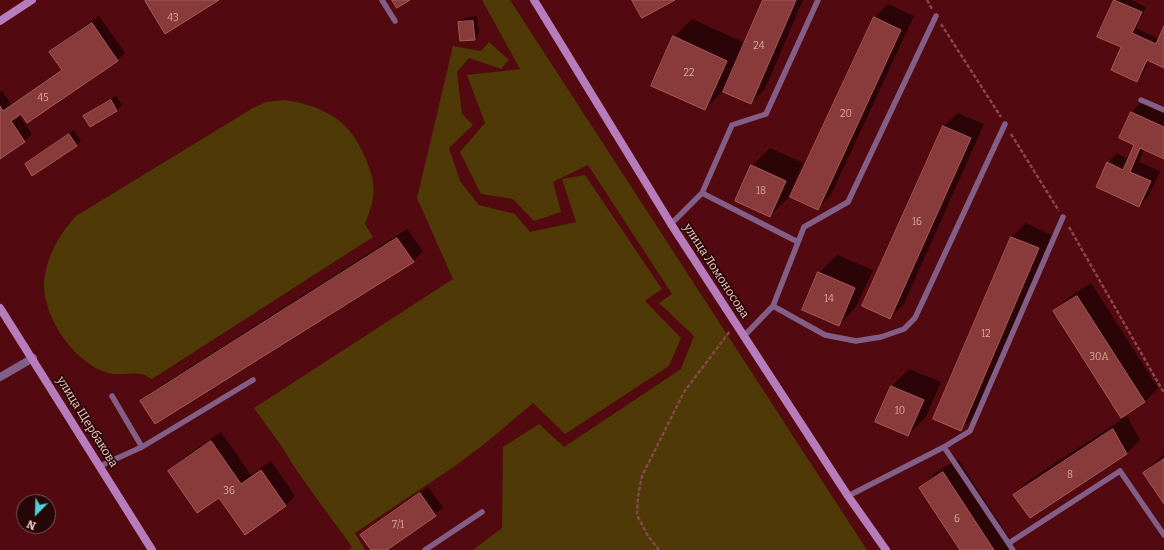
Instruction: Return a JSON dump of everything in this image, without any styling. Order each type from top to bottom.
[{"type":"main road","points":[[0,21],[32,0]]},
{"type":"main road","name":"улица Ломоносова","points":[[534,0],[671,224],[848,496],[886,550]]},
{"type":"main road","name":"улица Щербакова","points":[[0,308],[33,358],[152,550]]},
{"type":"street","points":[[0,377],[33,358]]},
{"type":"lane","points":[[382,0],[395,21]]},
{"type":"lane","points":[[671,224],[702,193],[732,125],[766,114],[818,0]]},
{"type":"lane","points":[[744,336],[773,306],[804,227],[848,202],[936,16]]},
{"type":"lane","points":[[1141,100],[1164,110]]},
{"type":"lane","points":[[773,306],[825,335],[856,341],[881,337],[904,329],[914,318],[1005,124]]},
{"type":"lane","points":[[702,193],[798,242]]},
{"type":"lane","points":[[848,496],[944,447],[970,432],[1063,217]]},
{"type":"lane","points":[[100,466],[142,447],[253,380]]},
{"type":"lane","points":[[112,396],[142,447]]},
{"type":"lane","points":[[944,447],[1013,550]]},
{"type":"lane","points":[[1009,544],[1120,471],[1164,535]]},
{"type":"lane","points":[[425,550],[482,512]]},
{"type":"path","points":[[927,0],[1063,217],[1164,393]]},
{"type":"path","points":[[660,550],[648,536],[637,515],[638,496],[642,476],[684,392],[736,323]]},
{"type":"shaded area","points":[[482,0],[510,0],[867,550],[473,550],[502,528],[503,447],[539,424],[564,447],[681,369],[694,336],[659,303],[672,294],[588,165],[553,182],[561,212],[534,221],[513,199],[481,194],[460,152],[485,123],[467,75],[520,69]]},
{"type":"shaded area","points":[[489,42],[509,60],[501,69],[469,58],[457,72],[462,114],[473,125],[449,148],[460,181],[479,205],[515,214],[530,232],[576,222],[562,179],[585,175],[662,289],[645,301],[681,338],[669,366],[565,434],[533,403],[487,442],[455,466],[355,533],[365,550],[349,550],[352,547],[299,474],[254,408],[453,279],[417,198],[453,46],[481,51]]},
{"type":"shaded area","points":[[284,100],[313,107],[326,112],[337,119],[355,138],[362,150],[373,181],[374,194],[365,224],[373,237],[152,379],[142,374],[118,374],[105,372],[92,366],[80,357],[69,345],[52,318],[44,288],[45,274],[49,258],[56,243],[71,222],[76,216],[253,108],[266,102]]},
{"type":"building","points":[[219,0],[165,34],[145,1]]},
{"type":"building","points":[[392,0],[410,0],[397,8]]},
{"type":"building","points":[[632,0],[675,0],[642,18]]},
{"type":"building","points":[[763,0],[796,0],[751,104],[723,92]]},
{"type":"building","points":[[1114,0],[1142,12],[1132,33],[1156,44],[1164,26],[1164,68],[1147,60],[1137,82],[1111,70],[1121,47],[1097,37]]},
{"type":"building","points":[[874,17],[901,30],[818,210],[790,197]]},
{"type":"building","points":[[473,21],[475,40],[460,41],[458,22]]},
{"type":"building","points":[[92,23],[118,61],[27,123],[21,114],[11,121],[25,142],[0,159],[0,106],[3,111],[62,70],[49,52]]},
{"type":"building","points":[[673,36],[727,61],[705,110],[651,86]]},
{"type":"building","points":[[111,100],[117,111],[90,127],[83,116]]},
{"type":"building","points":[[1131,112],[1164,127],[1164,159],[1140,148],[1130,172],[1151,181],[1139,207],[1096,187],[1107,162],[1123,170],[1134,145],[1119,138]]},
{"type":"building","points":[[943,126],[971,138],[890,319],[862,306]]},
{"type":"building","points":[[69,134],[77,146],[32,176],[25,164]]},
{"type":"building","points":[[751,165],[786,181],[770,217],[735,201]]},
{"type":"building","points":[[1011,237],[1039,248],[961,431],[933,419]]},
{"type":"building","points":[[397,238],[414,262],[155,424],[140,401]]},
{"type":"building","points":[[818,272],[855,288],[839,326],[802,310]]},
{"type":"building","points":[[1077,296],[1145,402],[1121,418],[1053,311]]},
{"type":"building","points":[[891,386],[924,400],[908,436],[875,422]]},
{"type":"building","points":[[1113,429],[1127,454],[1030,518],[1013,495]]},
{"type":"building","points":[[211,441],[241,484],[261,470],[286,506],[245,535],[219,498],[197,513],[168,471]]},
{"type":"building","points":[[1164,459],[1164,504],[1143,473]]},
{"type":"building","points":[[943,472],[994,550],[960,550],[919,488]]},
{"type":"building","points":[[420,493],[436,516],[387,550],[371,550],[360,535]]}]
